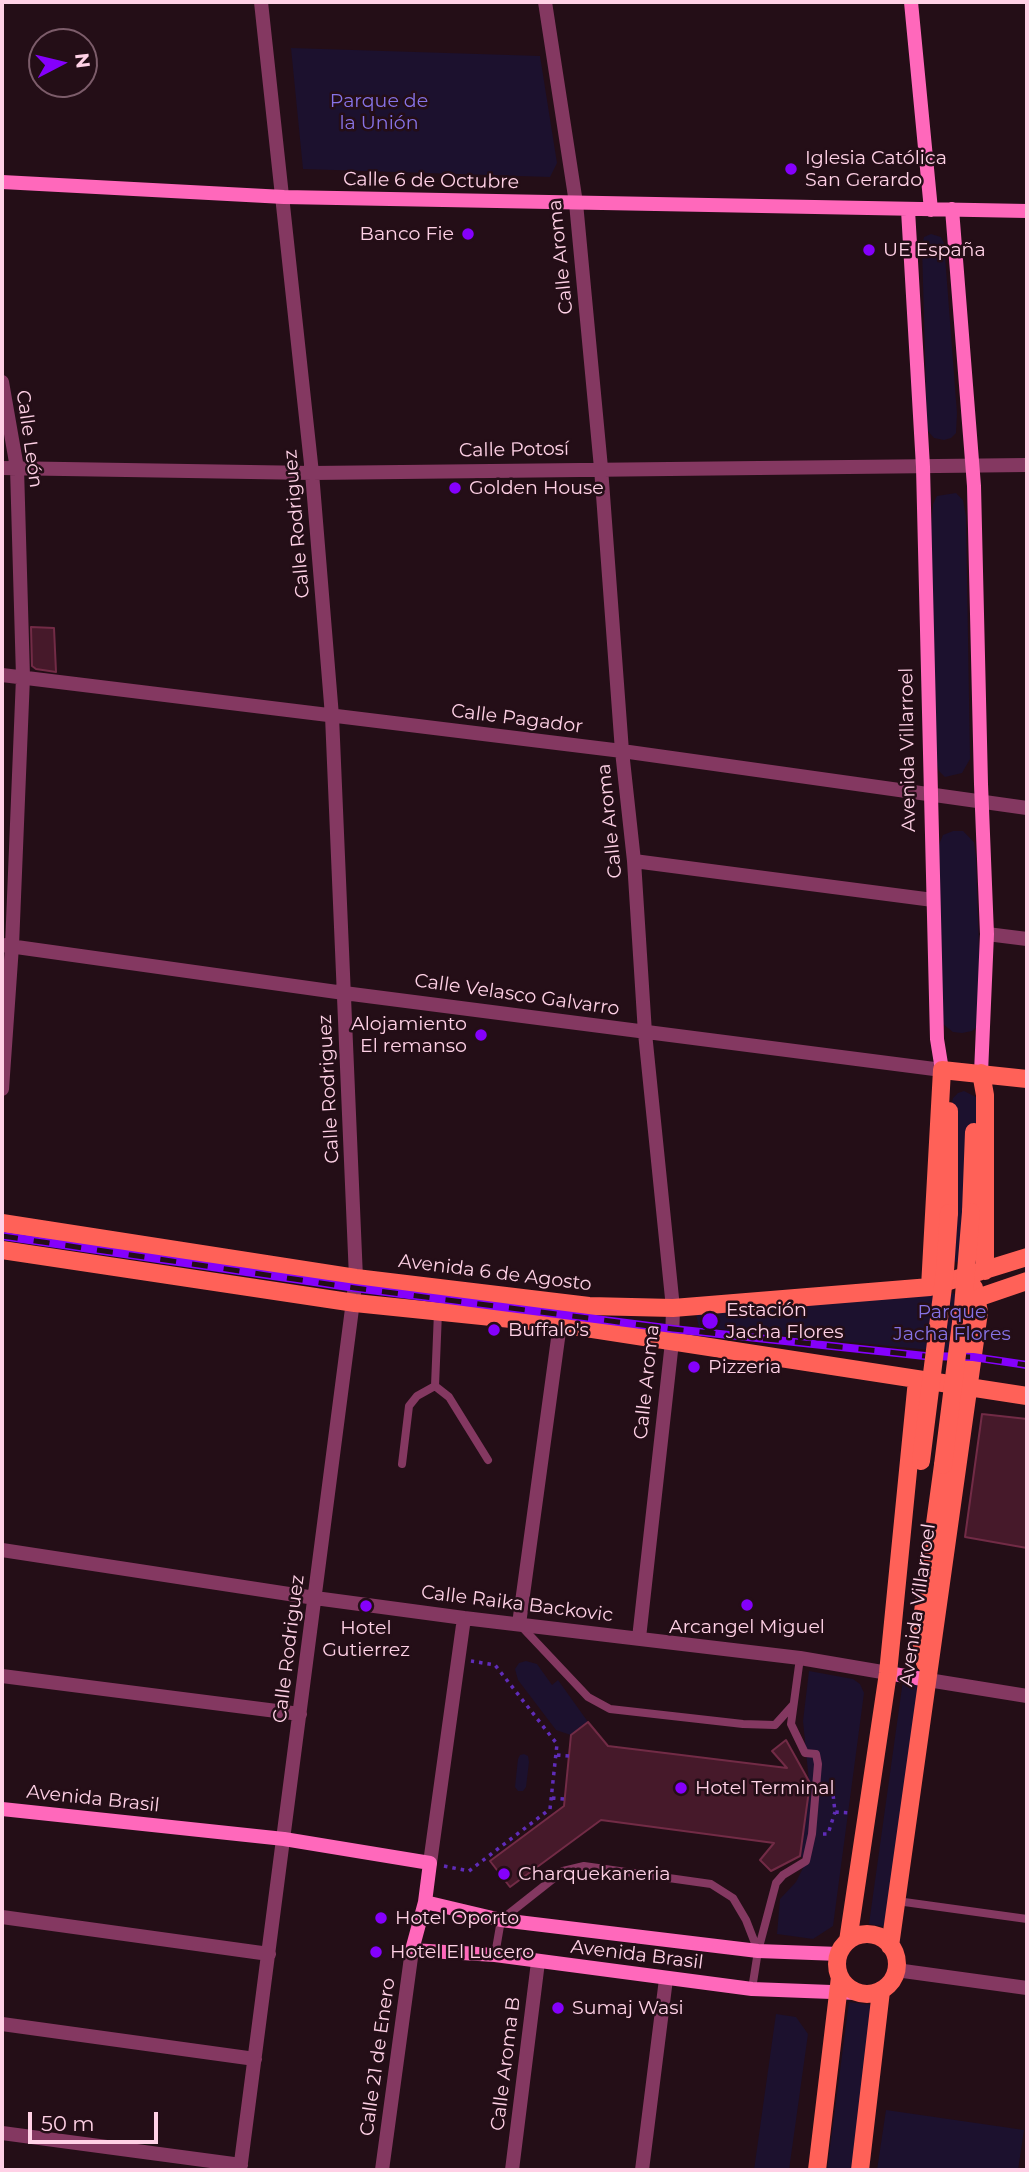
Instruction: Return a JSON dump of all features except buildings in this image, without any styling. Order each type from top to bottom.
[{"type":"main road","points":[[911,2],[930,210]]},
{"type":"main road","name":"Calle 6 de Octubre","points":[[2,182],[284,197],[1027,211]]},
{"type":"main road","points":[[953,209],[973,466],[987,934],[981,1073],[985,1095],[985,1271]]},
{"type":"main road","name":"Avenida Villarroel","points":[[908,210],[923,467],[937,1039],[942,1070],[930,1287]]},
{"type":"main road","points":[[888,1673],[901,1626],[945,1271],[949,1213],[948,1096],[942,1070]]},
{"type":"main road","name":"Calle Velasco Galvarro","points":[[942,1070],[1027,1079]]},
{"type":"main road","points":[[928,1680],[920,1634],[963,1307],[971,1212],[974,1092],[981,1073]]},
{"type":"main road","name":"Avenida 6 de Agosto","points":[[2,1223],[356,1278],[589,1306],[673,1308],[930,1287],[1027,1257]]},
{"type":"main road","points":[[2,1250],[355,1303],[560,1324],[1027,1396]]},
{"type":"main road","name":"Avenida Villarroel","points":[[890,1946],[979,1312],[974,1288],[969,1281],[960,1279]]},
{"type":"main road","points":[[963,1307],[983,1296],[1027,1281]]},
{"type":"main road","name":"Avenida Villarroel","points":[[844,1948],[888,1673],[917,1380]]},
{"type":"main road","name":"Calle Raika Backovic","points":[[888,1673],[928,1680]]},
{"type":"main road","name":"Avenida Brasil","points":[[2,1809],[284,1839],[430,1863]]},
{"type":"main road","points":[[412,1950],[425,1902],[430,1863]]},
{"type":"main road","name":"Avenida Brasil","points":[[425,1902],[501,1920],[758,1951],[844,1948]]},
{"type":"main road","points":[[817,2170],[839,1985],[837,1967],[844,1948],[855,1937],[878,1936],[890,1946],[896,1957],[896,1970],[893,1979],[881,1991],[873,1994],[858,1993],[844,1984],[839,1985]]},
{"type":"main road","name":"Avenida Brasil","points":[[412,1950],[495,1955],[752,1989],[839,1985]]},
{"type":"main road","points":[[860,2170],[881,1991]]},
{"type":"street","name":"Calle Rodriguez","points":[[240,2168],[355,1303],[356,1278],[332,716],[312,473],[261,2]]},
{"type":"street","name":"Calle Aroma","points":[[545,2],[576,203],[601,468],[622,751],[634,861],[645,1033],[673,1308],[672,1342],[639,1638]]},
{"type":"street","name":"Calle León","points":[[2,382],[23,677],[7,946],[2,1089]]},
{"type":"street","name":"Calle Potosí","points":[[9,468],[312,473],[1027,465]]},
{"type":"street","name":"Calle Pagador","points":[[2,675],[622,751],[1027,808]]},
{"type":"street","points":[[634,861],[933,900]]},
{"type":"street","points":[[987,934],[1027,939]]},
{"type":"street","name":"Calle Velasco Galvarro","points":[[7,946],[645,1033],[942,1070]]},
{"type":"street","points":[[519,1623],[560,1324]]},
{"type":"street","name":"Calle Raika Backovic","points":[[2,1550],[315,1598],[800,1658],[888,1673]]},
{"type":"street","points":[[430,1863],[464,1618]]},
{"type":"street","points":[[2,1676],[300,1714]]},
{"type":"street","name":"Calle Raika Backovic","points":[[928,1680],[1027,1696]]},
{"type":"street","points":[[2,1917],[269,1954]]},
{"type":"street","name":"Calle 21 de Enero","points":[[382,2170],[412,1950]]},
{"type":"street","name":"Calle Aroma B","points":[[512,2170],[538,1962]]},
{"type":"street","points":[[896,1970],[1027,1988]]},
{"type":"street","points":[[642,2170],[666,1979]]},
{"type":"street","points":[[2,2024],[255,2059]]},
{"type":"street","points":[[2,2133],[240,2168]]},
{"type":"lane","points":[[435,1386],[438,1312]]},
{"type":"lane","points":[[435,1386],[449,1397],[488,1460]]},
{"type":"lane","points":[[402,1464],[409,1406],[417,1396],[435,1386]]},
{"type":"lane","points":[[519,1623],[588,1697],[610,1709],[775,1725],[793,1705]]},
{"type":"lane","points":[[752,1989],[758,1951],[776,1883],[783,1875],[806,1861],[817,1793],[816,1754],[804,1753],[791,1724],[800,1658]]},
{"type":"lane","points":[[495,1955],[501,1920],[563,1871],[584,1866],[710,1884],[733,1898],[746,1920],[758,1951]]},
{"type":"lane","points":[[897,1901],[1027,1919]]},
{"type":"path","points":[[430,1863],[469,1871],[550,1809],[552,1798],[557,1744],[495,1665],[458,1660]]},
{"type":"path","points":[[556,1755],[569,1756]]},
{"type":"path","points":[[817,1793],[832,1794],[835,1811],[867,1814]]},
{"type":"path","points":[[552,1798],[565,1799]]},
{"type":"green space","name":"Parque de la Unión","points":[[291,48],[540,56],[557,163],[550,177],[303,169]]},
{"type":"green space","points":[[931,234],[941,237],[944,243],[957,413],[956,433],[944,440],[934,438],[927,430],[922,246],[924,237]]},
{"type":"green space","points":[[956,493],[963,500],[966,516],[970,759],[962,773],[945,777],[939,771],[934,755],[930,537],[933,504],[937,496]]},
{"type":"green space","points":[[963,831],[974,842],[976,856],[981,1011],[979,1025],[972,1031],[962,1033],[953,1032],[943,1024],[938,847],[943,835]]},
{"type":"green space","points":[[964,1091],[976,1097],[980,1107],[977,1256],[971,1261],[960,1263],[952,1261],[951,1107],[953,1098]]},
{"type":"green space","name":"Parque Jacha Flores","points":[[958,1294],[972,1351],[940,1351],[699,1327],[696,1314]]},
{"type":"green space","points":[[526,1661],[537,1664],[552,1685],[558,1680],[588,1722],[571,1735],[556,1730],[518,1680],[515,1669],[519,1663]]},
{"type":"green space","points":[[809,1671],[853,1679],[860,1684],[864,1693],[833,1926],[813,1939],[777,1934],[780,1899],[796,1882],[806,1862],[801,1856],[809,1782],[803,1721]]},
{"type":"green space","points":[[904,1673],[921,1675],[886,1927],[869,1924]]},
{"type":"green space","points":[[524,1754],[528,1756],[529,1762],[526,1787],[523,1791],[518,1791],[515,1787],[518,1759]]},
{"type":"green space","points":[[849,2002],[874,2005],[853,2170],[827,2170]]},
{"type":"green space","points":[[776,2014],[796,2017],[808,2034],[789,2170],[754,2170]]},
{"type":"green space","points":[[886,2110],[1024,2130],[1018,2170],[877,2170]]},
{"type":"railway","points":[[2,1236],[355,1288],[673,1329],[925,1356],[973,1357],[1027,1365]]},
{"type":"place","name":"Iglesia Católica San Gerardo","points":[[791,169]]},
{"type":"place","name":"Banco Fie","points":[[468,234]]},
{"type":"place","name":"UE España","points":[[869,250]]},
{"type":"place","name":"Golden House","points":[[455,488]]},
{"type":"place","name":"Alojamiento El remanso","points":[[481,1035]]},
{"type":"place","name":"Estación Jacha Flores","points":[[710,1321]]},
{"type":"place","name":"Buffalo's","points":[[494,1330]]},
{"type":"place","name":"Pizzeria","points":[[694,1367]]},
{"type":"place","name":"Arcangel Miguel","points":[[747,1605]]},
{"type":"place","name":"Hotel Gutierrez","points":[[366,1606]]},
{"type":"place","name":"Hotel Terminal","points":[[681,1788]]},
{"type":"place","name":"Charquekaneria","points":[[504,1874]]},
{"type":"place","name":"Hotel Oporto","points":[[381,1918]]},
{"type":"place","name":"Hotel El Lucero","points":[[376,1952]]},
{"type":"place","name":"Sumaj Wasi","points":[[558,2008]]}]
